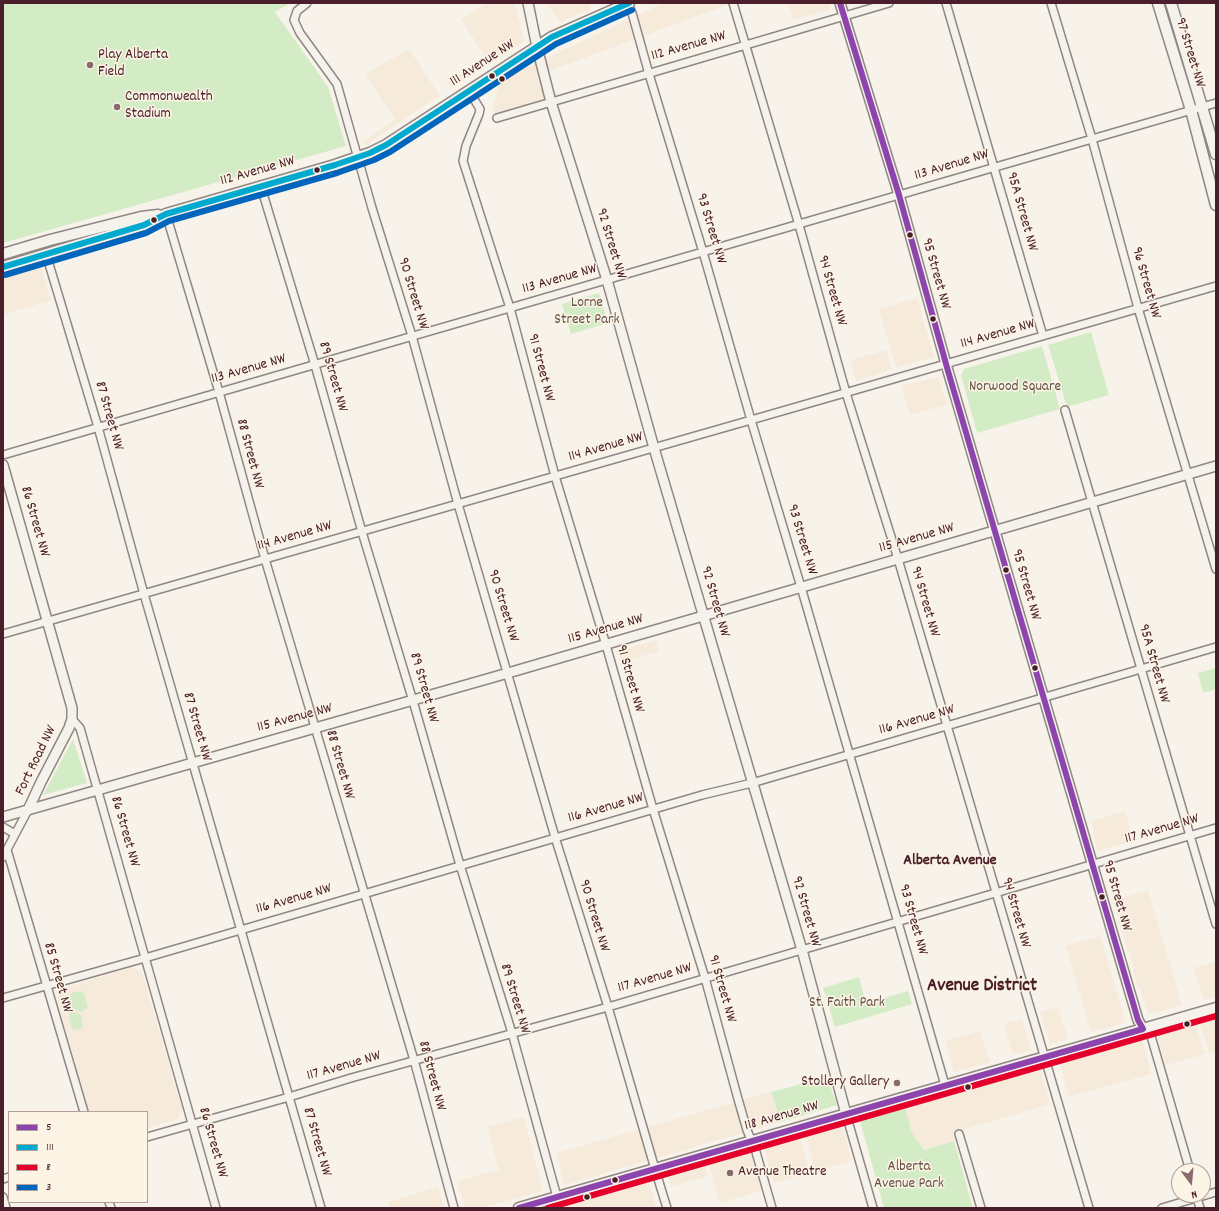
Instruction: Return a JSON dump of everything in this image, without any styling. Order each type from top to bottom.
[{"type":"main road","name":"111 Avenue NW","points":[[358,158],[386,145],[552,37],[628,3]]},
{"type":"main road","name":"97 Street NW","points":[[1158,3],[1191,110],[1216,204]]},
{"type":"main road","name":"97 Street NW","points":[[1171,3],[1216,154]]},
{"type":"main road","name":"112 Avenue NW","points":[[3,254],[50,240],[141,217],[166,214],[358,158]]},
{"type":"main road","name":"112 Avenue NW","points":[[3,267],[144,225],[166,214]]},
{"type":"main road","name":"118 Avenue NW","points":[[519,1208],[540,1205],[557,1197],[1216,1008]]},
{"type":"street","name":"90 Street NW","points":[[306,3],[298,11],[294,20],[300,33],[337,84],[412,336],[458,504],[556,837],[608,1007],[654,1169],[667,1208]]},
{"type":"street","name":"92 Street NW","points":[[528,3],[551,102],[607,280],[654,448],[802,950],[834,1071],[873,1208]]},
{"type":"street","name":"93 Street NW","points":[[628,3],[703,252],[945,1085]]},
{"type":"street","name":"94 Street NW","points":[[733,3],[799,225],[846,393],[898,559],[1089,1208]]},
{"type":"street","name":"95 Street NW","points":[[840,3],[899,196],[946,364],[1138,1020],[1143,1029],[1151,1036],[1188,1163]]},
{"type":"street","name":"112 Avenue NW","points":[[497,118],[888,3]]},
{"type":"street","name":"95A Street NW","points":[[946,3],[1044,336]]},
{"type":"street","name":"96 Street NW","points":[[1051,3],[1092,139],[1138,308],[1216,569]]},
{"type":"street","name":"91 Street NW","points":[[469,91],[480,108],[466,146],[463,161],[510,308],[555,476],[606,645],[653,809],[705,978],[738,1099],[756,1152],[772,1208]]},
{"type":"street","name":"113 Avenue NW","points":[[3,454],[799,225],[1216,103]]},
{"type":"street","name":"89 Street NW","points":[[261,187],[315,364],[362,532],[413,701],[460,865],[512,1033],[557,1197]]},
{"type":"street","name":"88 Street NW","points":[[166,214],[265,560],[414,1060],[454,1208]]},
{"type":"street","name":"87 Street NW","points":[[46,254],[98,427],[144,594],[321,1208]]},
{"type":"street","name":"114 Avenue NW","points":[[3,634],[1216,286]]},
{"type":"street","name":"95A Street NW","points":[[1065,410],[1216,924]]},
{"type":"street","name":"86 Street NW","points":[[3,465],[70,698],[72,719],[80,728],[216,1208]]},
{"type":"street","name":"115 Avenue NW","points":[[3,817],[508,674],[1216,466]]},
{"type":"street","name":"116 Avenue NW","points":[[3,998],[145,958],[653,809],[752,783],[1216,648]]},
{"type":"street","name":"Fort Road NW","points":[[3,857],[65,737],[72,719]]},
{"type":"street","points":[[3,827],[15,834]]},
{"type":"street","name":"117 Avenue NW","points":[[148,1137],[414,1060],[463,1048],[608,1007],[1216,828]]},
{"type":"street","name":"85 Street NW","points":[[7,850],[84,1111]]},
{"type":"street","points":[[959,1134],[981,1208]]},
{"type":"street","points":[[3,1197],[6,1208]]},
{"type":"street","points":[[1162,1208],[1177,1203]]},
{"type":"shaded area","points":[[488,3],[514,3],[525,41],[451,89],[447,83],[486,58],[461,19]]},
{"type":"shaded area","points":[[546,3],[589,3],[591,9],[561,22]]},
{"type":"shaded area","points":[[664,3],[732,3],[539,75],[546,100],[494,114],[493,107],[501,79]]},
{"type":"shaded area","points":[[788,3],[829,3],[831,9],[793,20]]},
{"type":"shaded area","points":[[409,49],[440,96],[365,145],[364,141],[395,120],[365,74]]},
{"type":"shaded area","points":[[40,264],[51,300],[3,315],[3,275]]},
{"type":"shaded area","points":[[917,298],[934,357],[896,368],[879,309]]},
{"type":"shaded area","points":[[886,350],[892,369],[856,381],[851,360]]},
{"type":"shaded area","points":[[938,377],[947,404],[910,415],[901,386]]},
{"type":"shaded area","points":[[656,640],[659,651],[622,662],[618,651]]},
{"type":"shaded area","points":[[1125,811],[1134,841],[1098,851],[1091,821]]},
{"type":"shaded area","points":[[1148,890],[1182,1005],[1150,1014],[1147,1012],[1140,988],[1138,989],[1134,968],[1118,920],[1120,919],[1114,900]]},
{"type":"shaded area","points":[[1100,936],[1125,1019],[1122,1024],[1091,1032],[1066,946]]},
{"type":"shaded area","points":[[1215,962],[1216,997],[1204,1000],[1194,968]]},
{"type":"shaded area","points":[[132,967],[142,973],[182,1109],[178,1119],[148,1128],[148,1111],[89,1111],[57,997],[61,989]]},
{"type":"shaded area","points":[[1058,1007],[1068,1039],[1050,1044],[1040,1012]]},
{"type":"shaded area","points":[[1216,1017],[1216,1051],[1209,1053],[1199,1022]]},
{"type":"shaded area","points":[[1022,1019],[1031,1050],[1013,1055],[1004,1024]]},
{"type":"shaded area","points":[[1195,1022],[1205,1054],[1166,1065],[1157,1034]]},
{"type":"shaded area","points":[[980,1031],[990,1062],[954,1072],[945,1041]]},
{"type":"shaded area","points":[[1142,1039],[1151,1074],[1069,1097],[1060,1063]]},
{"type":"shaded area","points":[[1040,1068],[1050,1104],[952,1133],[954,1141],[924,1150],[912,1133],[905,1108]]},
{"type":"shaded area","points":[[771,1092],[781,1122],[564,1185],[557,1153]]},
{"type":"shaded area","points":[[524,1117],[542,1187],[541,1191],[482,1208],[465,1208],[457,1181],[499,1170],[487,1127]]},
{"type":"shaded area","points":[[842,1126],[852,1161],[816,1172],[806,1136]]},
{"type":"shaded area","points":[[800,1138],[810,1173],[774,1183],[764,1148]]},
{"type":"shaded area","points":[[751,1152],[763,1190],[720,1203],[709,1164]]},
{"type":"shaded area","points":[[705,1165],[708,1176],[671,1187],[668,1175]]},
{"type":"shaded area","points":[[648,1180],[656,1208],[552,1207]]},
{"type":"shaded area","points":[[438,1187],[444,1208],[390,1208],[388,1202]]},
{"type":"green space","name":"Commonwealth Stadium","points":[[3,3],[290,3],[275,12],[328,87],[346,146],[3,243]]},
{"type":"green space","name":"Lorne Street Park","points":[[599,293],[608,323],[571,334],[562,304]]},
{"type":"green space","name":"Norwood Square","points":[[1091,332],[1109,395],[1067,407],[1048,345]]},
{"type":"green space","name":"Norwood Square","points":[[1042,346],[1060,409],[977,433],[961,375],[964,369]]},
{"type":"green space","points":[[1216,668],[1216,689],[1203,693],[1198,673]]},
{"type":"green space","points":[[73,739],[87,783],[43,795]]},
{"type":"green space","name":"St. Faith Park","points":[[859,977],[866,1003],[908,991],[912,1004],[835,1027],[823,988]]},
{"type":"green space","points":[[83,991],[88,1007],[81,1012],[72,1008],[67,999],[72,993]]},
{"type":"green space","points":[[71,1011],[81,1015],[83,1028],[72,1030],[69,1016]]},
{"type":"green space","points":[[827,1077],[837,1105],[781,1122],[771,1092]]},
{"type":"green space","name":"Alberta Avenue Park","points":[[905,1108],[912,1133],[924,1150],[954,1141],[973,1208],[884,1208],[860,1121]]},
{"type":"transit line","name":"111","points":[[3,267],[144,225],[166,214],[335,165],[370,153],[386,145],[552,37],[629,3]]},
{"type":"transit line","name":"5","points":[[840,3],[899,195],[948,371],[1138,1020],[1143,1029]]},
{"type":"transit line","name":"3","points":[[5,275],[146,233],[169,221],[337,173],[374,160],[390,152],[556,44],[632,10]]},
{"type":"transit line","name":"8","points":[[548,1208],[1216,1016]]},
{"type":"transit line","name":"5","points":[[519,1208],[1143,1029]]},
{"type":"place","name":"Play Alberta Field","points":[[90,65]]},
{"type":"place","name":"Commonwealth Stadium","points":[[117,107]]},
{"type":"place","name":"Stollery Gallery","points":[[897,1083]]},
{"type":"place","name":"Avenue Theatre","points":[[730,1173]]},
{"type":"district","name":"Alberta Avenue","points":[[950,862]]},
{"type":"district","name":"Avenue District","points":[[982,987]]}]
